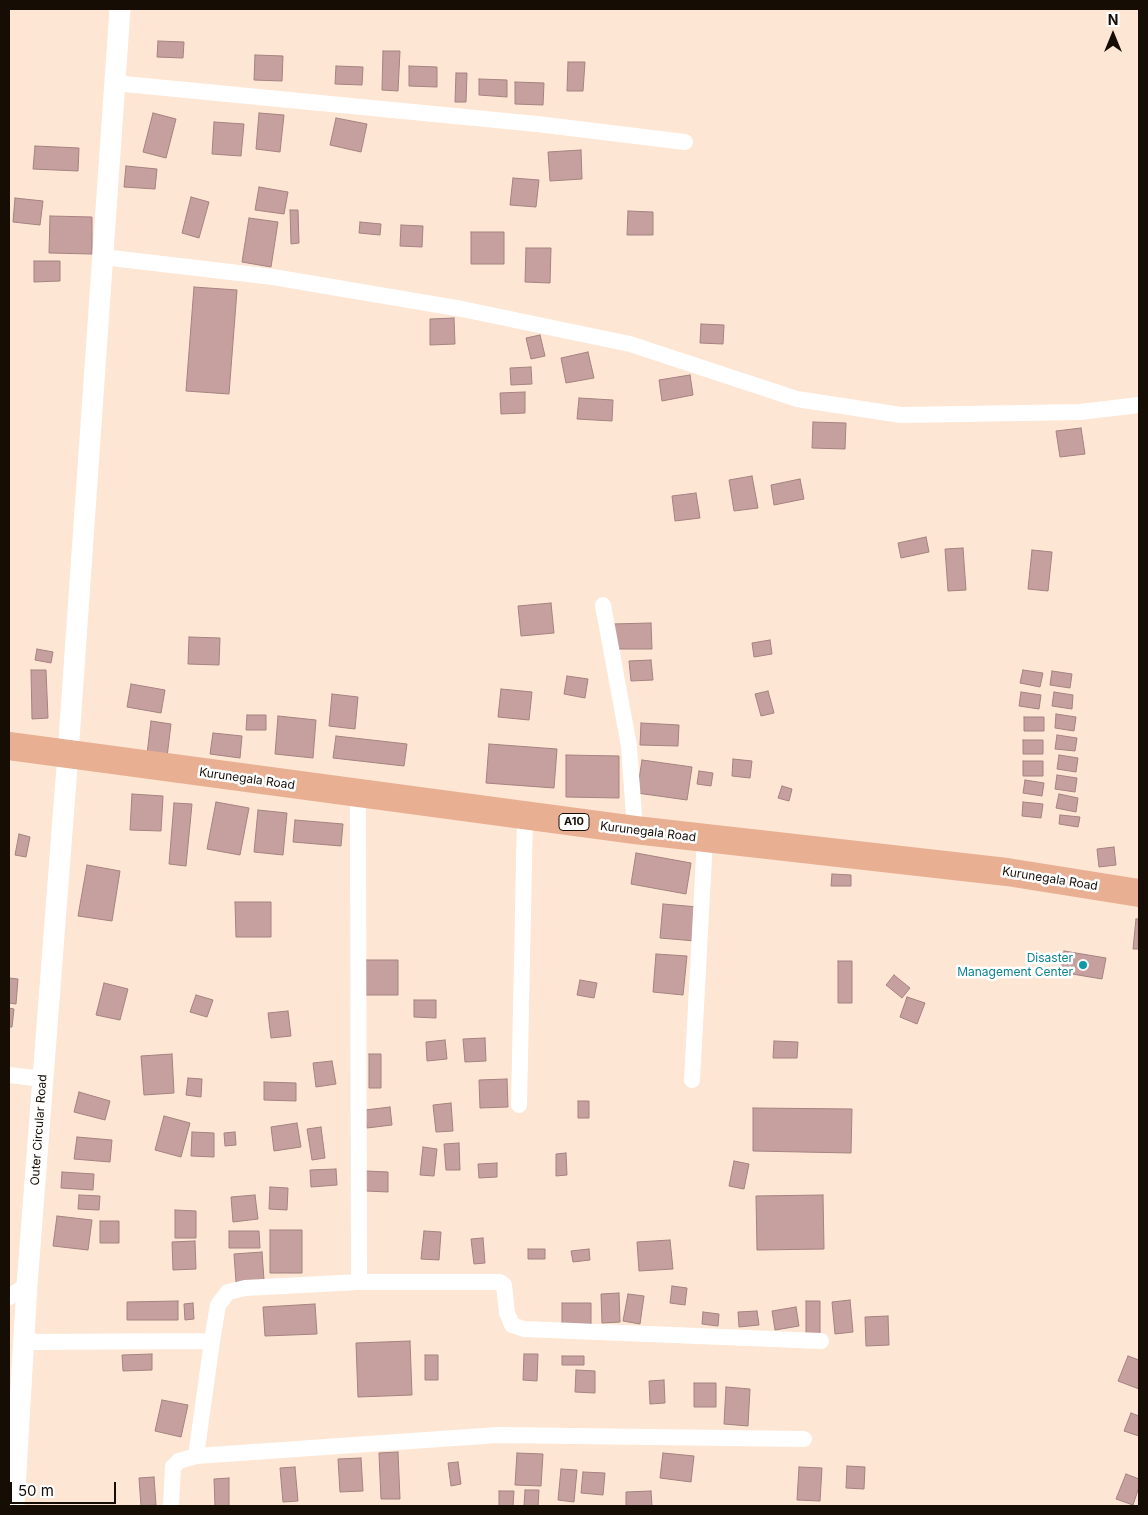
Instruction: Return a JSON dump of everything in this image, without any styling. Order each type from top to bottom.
[{"type":"highway","name":"Kurunegala Road","points":[[9,746],[705,839],[1006,872],[1139,893]]},
{"type":"street","name":"Outer Circular Road","points":[[14,1506],[12,1458],[24,1342],[68,754],[120,9]]},
{"type":"street","points":[[114,83],[537,124],[684,142]]},
{"type":"street","points":[[102,257],[273,276],[462,309],[630,344],[797,399],[901,415],[1080,412],[1139,405]]},
{"type":"street","points":[[603,604],[629,746],[635,830]]},
{"type":"street","points":[[358,794],[359,1282]]},
{"type":"street","points":[[519,1104],[525,815]]},
{"type":"street","points":[[692,1080],[705,839]]},
{"type":"street","points":[[9,1075],[43,1079]]},
{"type":"street","points":[[196,1456],[218,1305],[228,1292],[245,1288],[359,1282],[500,1282],[504,1285],[508,1313],[512,1325],[524,1329],[821,1341]]},
{"type":"street","points":[[9,1296],[27,1284]]},
{"type":"street","points":[[24,1342],[212,1341]]},
{"type":"street","points":[[170,1506],[174,1467],[179,1461],[196,1456],[498,1435],[804,1439]]},
{"type":"building","points":[[158,41],[184,42],[183,58],[157,57]]},
{"type":"building","points":[[383,51],[400,51],[398,91],[382,90]]},
{"type":"building","points":[[255,55],[283,56],[282,81],[254,80]]},
{"type":"building","points":[[568,62],[585,62],[583,91],[567,91]]},
{"type":"building","points":[[336,66],[363,67],[362,85],[335,84]]},
{"type":"building","points":[[409,66],[437,67],[437,87],[409,86]]},
{"type":"building","points":[[456,73],[467,73],[466,102],[455,102]]},
{"type":"building","points":[[479,79],[507,80],[507,97],[479,95]]},
{"type":"building","points":[[515,82],[544,83],[543,105],[515,104]]},
{"type":"building","points":[[153,113],[176,119],[166,158],[143,152]]},
{"type":"building","points":[[259,113],[284,115],[280,152],[256,149]]},
{"type":"building","points":[[336,118],[367,124],[361,152],[330,145]]},
{"type":"building","points":[[214,122],[244,124],[241,156],[212,154]]},
{"type":"building","points":[[35,146],[79,148],[78,171],[33,169]]},
{"type":"building","points":[[581,150],[582,179],[550,181],[548,152]]},
{"type":"building","points":[[126,166],[157,169],[155,189],[124,187]]},
{"type":"building","points":[[513,178],[539,180],[536,207],[510,205]]},
{"type":"building","points":[[259,187],[288,192],[284,214],[255,210]]},
{"type":"building","points":[[191,197],[209,202],[199,238],[182,233]]},
{"type":"building","points":[[15,198],[43,201],[40,225],[13,222]]},
{"type":"building","points":[[290,210],[298,210],[299,243],[291,244]]},
{"type":"building","points":[[628,211],[653,212],[653,235],[627,235]]},
{"type":"building","points":[[50,216],[92,217],[92,254],[49,253]]},
{"type":"building","points":[[249,218],[278,222],[271,267],[242,262]]},
{"type":"building","points":[[360,222],[381,224],[380,235],[359,233]]},
{"type":"building","points":[[401,225],[423,226],[422,247],[400,246]]},
{"type":"building","points":[[471,232],[504,232],[504,264],[471,264]]},
{"type":"building","points":[[526,248],[551,248],[550,283],[525,282]]},
{"type":"building","points":[[34,261],[60,261],[60,281],[34,282]]},
{"type":"building","points":[[194,287],[237,290],[229,394],[186,391]]},
{"type":"building","points":[[454,318],[455,344],[430,345],[430,319]]},
{"type":"building","points":[[701,324],[724,325],[723,344],[700,343]]},
{"type":"building","points":[[540,335],[545,356],[531,359],[526,338]]},
{"type":"building","points":[[588,352],[594,378],[566,383],[561,358]]},
{"type":"building","points":[[531,367],[532,384],[511,385],[510,368]]},
{"type":"building","points":[[690,375],[693,395],[662,401],[659,380]]},
{"type":"building","points":[[525,392],[525,413],[501,414],[500,393]]},
{"type":"building","points":[[579,398],[613,400],[612,421],[577,419]]},
{"type":"building","points":[[813,422],[846,423],[845,449],[812,448]]},
{"type":"building","points":[[1081,428],[1085,454],[1060,457],[1056,431]]},
{"type":"building","points":[[752,476],[758,508],[734,511],[729,480]]},
{"type":"building","points":[[800,479],[804,499],[774,505],[771,485]]},
{"type":"building","points":[[696,493],[700,518],[675,521],[672,496]]},
{"type":"building","points":[[926,537],[929,552],[901,558],[898,543]]},
{"type":"building","points":[[963,548],[966,590],[948,591],[945,549]]},
{"type":"building","points":[[1032,550],[1052,552],[1048,591],[1028,589]]},
{"type":"building","points":[[551,603],[554,633],[521,636],[518,606]]},
{"type":"building","points":[[651,623],[652,649],[613,649],[612,624]]},
{"type":"building","points":[[189,637],[220,638],[219,665],[188,664]]},
{"type":"building","points":[[770,640],[772,654],[754,657],[752,643]]},
{"type":"building","points":[[37,649],[53,652],[51,663],[35,660]]},
{"type":"building","points":[[651,660],[653,680],[631,681],[629,661]]},
{"type":"building","points":[[31,670],[46,670],[48,718],[32,719]]},
{"type":"building","points":[[1023,670],[1043,673],[1040,687],[1020,683]]},
{"type":"building","points":[[1052,671],[1072,674],[1070,688],[1050,685]]},
{"type":"building","points":[[567,676],[588,679],[585,698],[564,694]]},
{"type":"building","points":[[131,684],[165,690],[161,713],[127,707]]},
{"type":"building","points":[[501,689],[532,692],[529,720],[498,717]]},
{"type":"building","points":[[768,691],[774,713],[761,716],[755,694]]},
{"type":"building","points":[[1021,692],[1041,695],[1039,709],[1019,706]]},
{"type":"building","points":[[1054,692],[1073,695],[1072,709],[1052,706]]},
{"type":"building","points":[[332,694],[358,697],[355,729],[329,726]]},
{"type":"building","points":[[1056,714],[1076,717],[1074,731],[1055,728]]},
{"type":"building","points":[[247,715],[266,715],[266,730],[246,730]]},
{"type":"building","points":[[278,716],[316,720],[313,758],[275,754]]},
{"type":"building","points":[[1024,717],[1044,717],[1044,731],[1024,731]]},
{"type":"building","points":[[151,721],[171,724],[167,757],[147,754]]},
{"type":"building","points":[[641,723],[679,725],[678,746],[640,745]]},
{"type":"building","points":[[213,733],[242,736],[240,758],[210,754]]},
{"type":"building","points":[[1057,735],[1077,738],[1075,751],[1055,749]]},
{"type":"building","points":[[336,736],[407,744],[404,766],[333,758]]},
{"type":"building","points":[[1023,740],[1043,740],[1043,754],[1023,754]]},
{"type":"building","points":[[489,744],[557,749],[554,788],[486,783]]},
{"type":"building","points":[[566,755],[619,756],[619,798],[566,797]]},
{"type":"building","points":[[1059,755],[1078,758],[1076,772],[1057,769]]},
{"type":"building","points":[[733,759],[752,761],[750,778],[732,776]]},
{"type":"building","points":[[642,760],[692,767],[687,800],[637,793]]},
{"type":"building","points":[[1023,761],[1043,761],[1043,776],[1023,776]]},
{"type":"building","points":[[699,771],[713,773],[711,786],[697,784]]},
{"type":"building","points":[[1057,775],[1077,778],[1075,792],[1055,789]]},
{"type":"building","points":[[1025,780],[1044,783],[1042,796],[1023,793]]},
{"type":"building","points":[[782,786],[792,789],[789,801],[778,798]]},
{"type":"building","points":[[132,794],[163,796],[161,831],[130,830]]},
{"type":"building","points":[[1059,794],[1078,798],[1076,812],[1056,808]]},
{"type":"building","points":[[216,802],[249,808],[240,855],[207,849]]},
{"type":"building","points":[[1023,802],[1043,804],[1041,818],[1022,816]]},
{"type":"building","points":[[174,803],[192,804],[186,866],[169,864]]},
{"type":"building","points":[[258,810],[287,813],[283,855],[254,852]]},
{"type":"building","points":[[1060,815],[1080,817],[1078,827],[1059,824]]},
{"type":"building","points":[[295,820],[343,824],[341,846],[293,842]]},
{"type":"building","points":[[19,834],[30,837],[26,857],[15,855]]},
{"type":"building","points":[[1114,847],[1116,865],[1099,867],[1097,849]]},
{"type":"building","points":[[636,853],[691,863],[686,894],[631,884]]},
{"type":"building","points":[[87,865],[120,871],[112,921],[78,916]]},
{"type":"building","points":[[832,874],[851,875],[851,886],[831,886]]},
{"type":"building","points":[[235,902],[271,902],[271,937],[236,937]]},
{"type":"building","points":[[663,904],[698,907],[695,941],[660,938]]},
{"type":"building","points":[[1136,919],[1139,919],[1139,949],[1133,949]]},
{"type":"building","name":"Disaster Management Center","points":[[1064,951],[1106,958],[1102,979],[1060,972]]},
{"type":"building","points":[[656,954],[687,956],[683,995],[653,992]]},
{"type":"building","points":[[366,960],[398,960],[398,995],[366,995]]},
{"type":"building","points":[[838,961],[852,961],[852,1003],[838,1003]]},
{"type":"building","points":[[894,975],[910,988],[902,998],[886,985]]},
{"type":"building","points":[[9,978],[18,979],[16,1004],[9,1003]]},
{"type":"building","points":[[580,980],[597,983],[594,998],[577,995]]},
{"type":"building","points":[[104,983],[128,989],[120,1020],[96,1015]]},
{"type":"building","points":[[196,995],[213,1000],[207,1017],[190,1012]]},
{"type":"building","points":[[907,997],[925,1003],[917,1024],[900,1017]]},
{"type":"building","points":[[414,1000],[436,1000],[436,1018],[414,1017]]},
{"type":"building","points":[[9,1008],[14,1009],[12,1027],[9,1027]]},
{"type":"building","points":[[288,1011],[291,1036],[271,1038],[268,1013]]},
{"type":"building","points":[[485,1038],[486,1061],[465,1062],[463,1039]]},
{"type":"building","points":[[445,1040],[447,1059],[427,1061],[426,1042]]},
{"type":"building","points":[[774,1041],[798,1042],[797,1058],[773,1058]]},
{"type":"building","points":[[172,1054],[174,1093],[144,1095],[141,1056]]},
{"type":"building","points":[[369,1054],[381,1054],[381,1088],[369,1088]]},
{"type":"building","points":[[332,1061],[336,1084],[316,1087],[313,1063]]},
{"type":"building","points":[[188,1078],[202,1079],[201,1097],[186,1095]]},
{"type":"building","points":[[507,1079],[508,1107],[480,1108],[479,1080]]},
{"type":"building","points":[[264,1082],[296,1083],[296,1101],[264,1100]]},
{"type":"building","points":[[79,1092],[110,1101],[105,1120],[74,1112]]},
{"type":"building","points":[[578,1101],[589,1101],[589,1118],[578,1118]]},
{"type":"building","points":[[451,1103],[453,1131],[436,1132],[433,1105]]},
{"type":"building","points":[[390,1107],[392,1125],[367,1128],[365,1110]]},
{"type":"building","points":[[753,1108],[852,1109],[851,1153],[753,1151]]},
{"type":"building","points":[[164,1116],[190,1123],[181,1157],[155,1150]]},
{"type":"building","points":[[297,1123],[301,1147],[274,1151],[271,1127]]},
{"type":"building","points":[[321,1127],[325,1158],[312,1160],[307,1129]]},
{"type":"building","points":[[192,1132],[214,1133],[214,1157],[191,1156]]},
{"type":"building","points":[[235,1132],[236,1145],[225,1146],[224,1133]]},
{"type":"building","points":[[77,1137],[112,1140],[110,1162],[74,1159]]},
{"type":"building","points":[[459,1143],[460,1170],[446,1170],[444,1144]]},
{"type":"building","points":[[423,1147],[437,1149],[434,1176],[420,1175]]},
{"type":"building","points":[[566,1153],[567,1175],[556,1176],[556,1154]]},
{"type":"building","points":[[734,1161],[749,1164],[744,1189],[729,1186]]},
{"type":"building","points":[[497,1163],[497,1177],[479,1178],[478,1164]]},
{"type":"building","points":[[336,1169],[337,1185],[311,1187],[310,1170]]},
{"type":"building","points":[[366,1171],[388,1172],[388,1192],[366,1191]]},
{"type":"building","points":[[62,1172],[94,1174],[93,1190],[61,1188]]},
{"type":"building","points":[[270,1187],[288,1188],[287,1210],[269,1209]]},
{"type":"building","points":[[79,1195],[100,1196],[99,1210],[78,1209]]},
{"type":"building","points":[[255,1195],[258,1219],[233,1222],[231,1197]]},
{"type":"building","points":[[823,1195],[824,1249],[757,1250],[756,1196]]},
{"type":"building","points":[[175,1210],[196,1211],[196,1238],[175,1238]]},
{"type":"building","points":[[57,1216],[92,1220],[88,1250],[53,1246]]},
{"type":"building","points":[[100,1221],[119,1221],[119,1243],[100,1243]]},
{"type":"building","points":[[270,1230],[302,1230],[302,1273],[270,1273]]},
{"type":"building","points":[[229,1231],[259,1231],[260,1248],[229,1248]]},
{"type":"building","points":[[424,1231],[441,1232],[439,1260],[421,1259]]},
{"type":"building","points":[[483,1238],[485,1263],[474,1264],[471,1239]]},
{"type":"building","points":[[670,1240],[673,1269],[639,1271],[637,1242]]},
{"type":"building","points":[[195,1241],[196,1269],[173,1270],[172,1242]]},
{"type":"building","points":[[528,1249],[545,1249],[545,1259],[528,1259]]},
{"type":"building","points":[[589,1249],[590,1260],[573,1262],[571,1251]]},
{"type":"building","points":[[262,1252],[264,1280],[236,1282],[234,1254]]},
{"type":"building","points":[[672,1286],[687,1288],[685,1305],[670,1303]]},
{"type":"building","points":[[619,1293],[620,1322],[602,1323],[601,1294]]},
{"type":"building","points":[[628,1294],[644,1296],[640,1324],[623,1321]]},
{"type":"building","points":[[850,1300],[853,1332],[835,1334],[832,1302]]},
{"type":"building","points":[[178,1301],[178,1320],[127,1320],[127,1302]]},
{"type":"building","points":[[806,1301],[820,1301],[820,1335],[806,1335]]},
{"type":"building","points":[[193,1303],[194,1319],[185,1320],[184,1304]]},
{"type":"building","points":[[562,1303],[591,1303],[591,1324],[562,1325]]},
{"type":"building","points":[[315,1304],[317,1334],[265,1336],[263,1307]]},
{"type":"building","points":[[796,1307],[799,1326],[775,1330],[772,1311]]},
{"type":"building","points":[[757,1311],[759,1325],[739,1327],[738,1312]]},
{"type":"building","points":[[703,1312],[719,1314],[718,1326],[702,1324]]},
{"type":"building","points":[[888,1316],[889,1345],[866,1346],[865,1317]]},
{"type":"building","points":[[410,1341],[412,1395],[358,1397],[356,1343]]},
{"type":"building","points":[[152,1354],[152,1370],[123,1371],[122,1355]]},
{"type":"building","points":[[524,1354],[538,1354],[537,1381],[523,1380]]},
{"type":"building","points":[[425,1355],[438,1355],[438,1380],[425,1380]]},
{"type":"building","points":[[562,1356],[584,1356],[584,1365],[562,1365]]},
{"type":"building","points":[[1128,1356],[1139,1360],[1139,1389],[1118,1381]]},
{"type":"building","points":[[576,1370],[595,1371],[595,1393],[575,1392]]},
{"type":"building","points":[[664,1380],[665,1403],[650,1404],[649,1381]]},
{"type":"building","points":[[694,1383],[716,1383],[716,1407],[694,1407]]},
{"type":"building","points":[[726,1387],[750,1389],[748,1426],[724,1424]]},
{"type":"building","points":[[162,1400],[188,1405],[181,1437],[155,1431]]},
{"type":"building","points":[[1131,1413],[1139,1416],[1139,1436],[1124,1431]]},
{"type":"building","points":[[398,1452],[400,1499],[381,1499],[379,1453]]},
{"type":"building","points":[[517,1453],[543,1454],[541,1486],[515,1485]]},
{"type":"building","points":[[663,1453],[694,1456],[691,1482],[660,1478]]},
{"type":"building","points":[[361,1458],[363,1491],[340,1492],[338,1459]]},
{"type":"building","points":[[458,1462],[461,1484],[451,1486],[448,1463]]},
{"type":"building","points":[[847,1466],[865,1467],[864,1489],[846,1488]]},
{"type":"building","points":[[295,1467],[298,1501],[283,1502],[280,1468]]},
{"type":"building","points":[[799,1467],[822,1468],[820,1501],[797,1500]]},
{"type":"building","points":[[561,1469],[577,1470],[574,1502],[558,1500]]},
{"type":"building","points":[[583,1472],[605,1473],[603,1495],[581,1493]]},
{"type":"building","points":[[1126,1474],[1139,1479],[1139,1487],[1133,1505],[1116,1499]]},
{"type":"building","points":[[154,1477],[156,1505],[141,1506],[139,1478]]},
{"type":"building","points":[[229,1478],[229,1506],[215,1506],[214,1479]]},
{"type":"building","points":[[525,1490],[539,1490],[538,1506],[524,1506]]},
{"type":"building","points":[[499,1491],[514,1491],[513,1506],[499,1506]]},
{"type":"building","points":[[651,1491],[652,1506],[626,1506],[626,1492]]},
{"type":"place","name":"Disaster Management Center","points":[[1083,965]]}]
